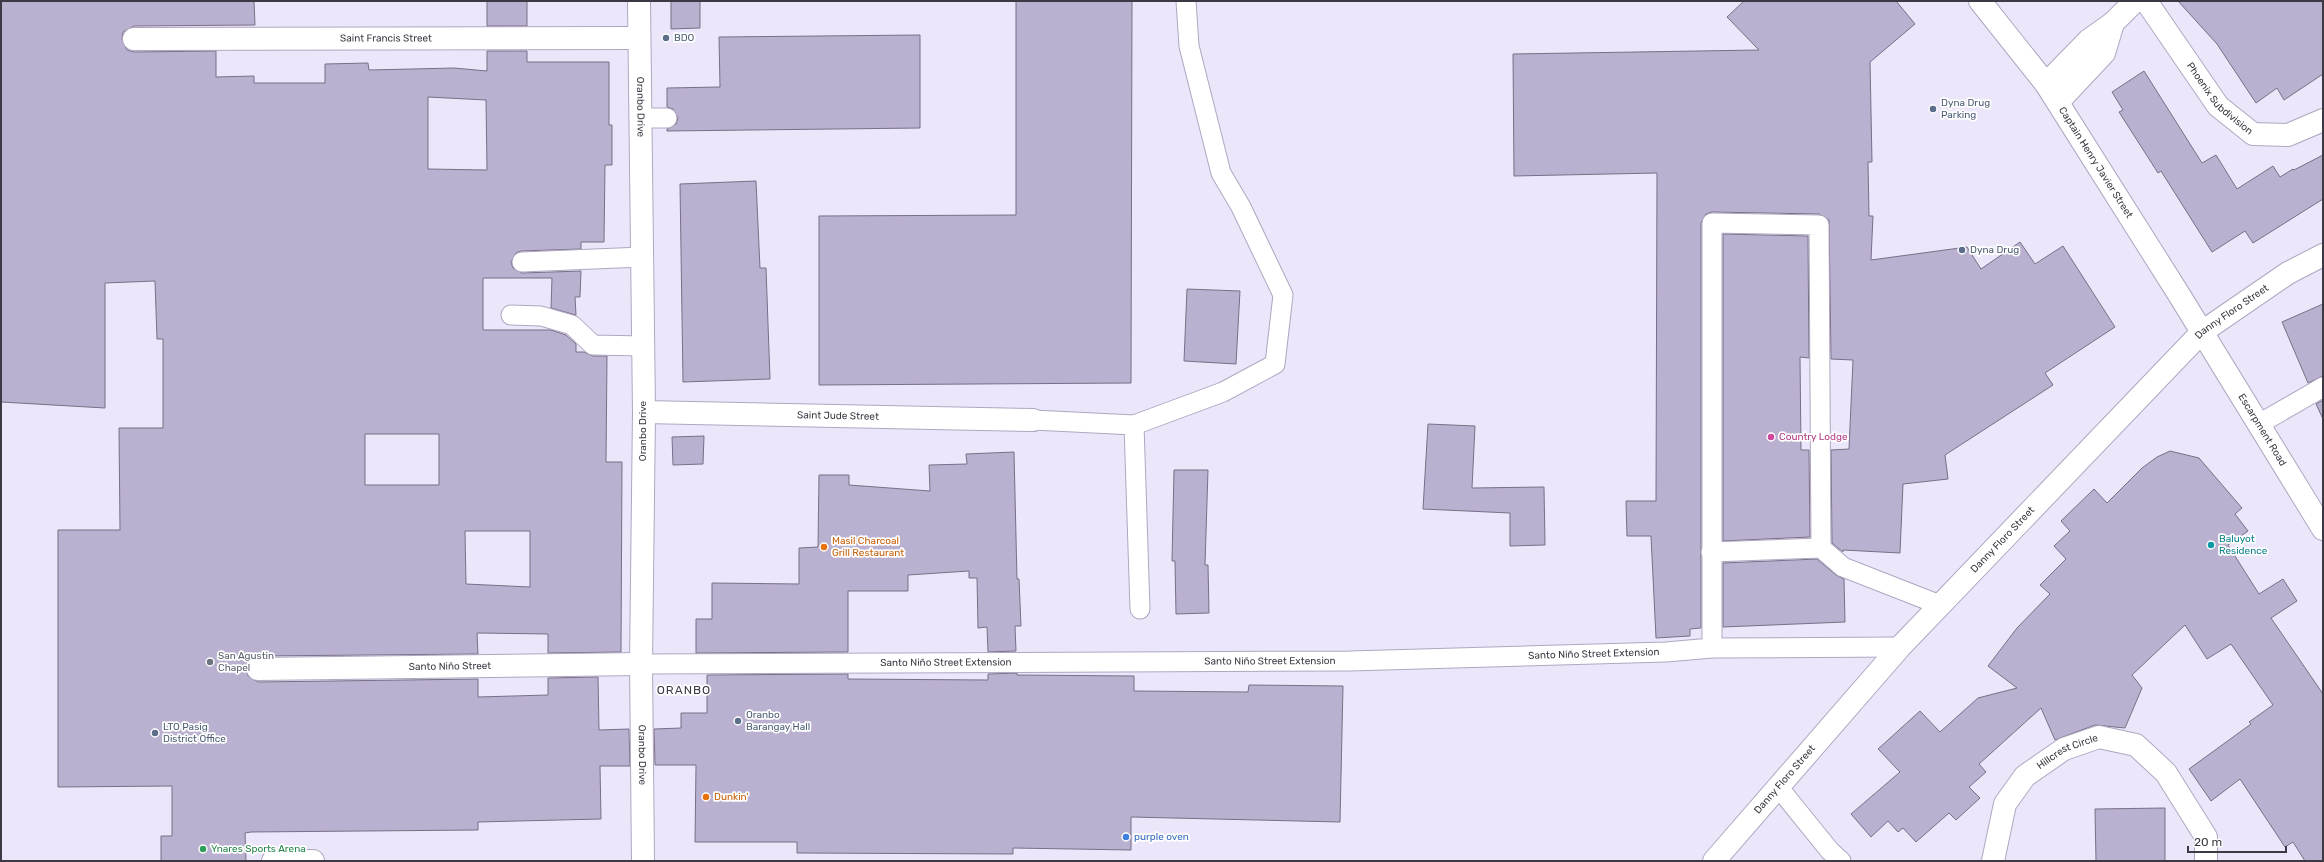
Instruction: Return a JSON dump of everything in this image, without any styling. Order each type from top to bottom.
[{"type":"street","name":"Oranbo Drive","points":[[639,1],[638,38],[644,412],[641,664],[643,861]]},
{"type":"street","name":"Captain Henry Javier Street","points":[[1980,1],[2052,93],[2202,332]]},
{"type":"street","points":[[2052,93],[2089,40],[2113,23],[2136,1]]},
{"type":"street","name":"Phoenix Subdivision","points":[[2146,1],[2218,106],[2253,134],[2288,135],[2323,120]]},
{"type":"street","name":"Saint Francis Street","points":[[134,39],[638,38]]},
{"type":"street","name":"Danny Floro Street","points":[[1720,859],[1900,647],[2202,332],[2288,273],[2323,255]]},
{"type":"street","name":"Escarpment Road","points":[[2202,332],[2323,529]]},
{"type":"street","name":"Saint Jude Street","points":[[644,412],[1033,420]]},
{"type":"street","name":"Santo Niño Street","points":[[258,669],[641,664]]},
{"type":"street","name":"Hillcrest Circle","points":[[1992,861],[2005,804],[2025,776],[2064,750],[2098,737],[2136,745],[2166,773],[2206,837],[2206,861]]},
{"type":"street","points":[[273,861],[314,861]]},
{"type":"lane","points":[[1033,420],[1134,425],[1223,392],[1275,364],[1283,295],[1241,207],[1221,173],[1189,46],[1186,1]]},
{"type":"lane","points":[[640,118],[667,118]]},
{"type":"lane","points":[[1712,648],[1712,223],[1819,225],[1821,548]]},
{"type":"lane","points":[[522,262],[642,257]]},
{"type":"lane","points":[[511,315],[541,316],[572,325],[593,345],[643,346]]},
{"type":"lane","points":[[2259,424],[2323,387]]},
{"type":"lane","points":[[1134,425],[1140,609]]},
{"type":"lane","points":[[1711,552],[1821,548],[1843,567],[1940,605]]},
{"type":"lane","name":"Santo Niño Street Extension","points":[[641,664],[1350,661],[1666,652],[1712,648],[1900,647]]},
{"type":"lane","points":[[1779,788],[1830,858]]},
{"type":"building","points":[[1,1],[254,1],[255,25],[134,26],[123,32],[122,39],[127,50],[134,52],[216,51],[216,77],[254,76],[254,83],[325,83],[325,64],[368,63],[369,70],[454,68],[487,71],[487,51],[527,51],[527,62],[609,62],[609,125],[612,125],[612,165],[605,165],[604,242],[581,242],[581,249],[521,251],[516,253],[511,262],[513,268],[522,273],[581,271],[580,297],[575,297],[576,315],[551,308],[552,278],[483,278],[483,330],[551,330],[566,335],[576,344],[576,352],[584,352],[593,356],[607,356],[606,462],[622,462],[621,652],[548,653],[548,634],[477,633],[478,654],[258,656],[251,658],[246,669],[248,676],[258,682],[478,679],[478,697],[548,695],[548,678],[598,677],[599,730],[629,729],[630,766],[600,766],[601,819],[478,822],[478,830],[251,832],[245,833],[246,861],[161,861],[161,836],[172,836],[172,786],[58,787],[58,530],[120,530],[119,428],[163,428],[163,339],[157,339],[155,281],[105,283],[105,408],[1,402]],"holes":[[[428,97],[486,100],[487,170],[428,169]],[[365,434],[439,434],[439,485],[365,485]],[[465,531],[530,531],[530,587],[466,584]]]},
{"type":"building","points":[[487,1],[527,1],[527,26],[487,26]]},
{"type":"building","points":[[671,1],[700,1],[700,28],[671,29]]},
{"type":"building","points":[[1016,1],[1132,1],[1131,383],[819,385],[819,216],[1016,215]]},
{"type":"building","points":[[1744,1],[1896,1],[1915,24],[1870,62],[1872,162],[1868,162],[1869,216],[1873,216],[1871,260],[1967,247],[1981,269],[2020,242],[2035,264],[2063,246],[2115,327],[2045,373],[2053,385],[1945,455],[1948,479],[1903,484],[1900,553],[1843,550],[1843,552],[1832,543],[1831,450],[1849,449],[1853,360],[1831,359],[1829,220],[1819,214],[1712,212],[1706,214],[1701,223],[1701,628],[1690,629],[1690,636],[1656,638],[1651,536],[1627,536],[1626,501],[1656,501],[1657,173],[1514,176],[1513,54],[1759,50],[1727,17]]},
{"type":"building","points":[[2178,1],[2323,1],[2323,74],[2284,100],[2277,88],[2256,103],[2217,44]]},
{"type":"building","points":[[920,35],[920,128],[667,131],[667,129],[676,124],[678,118],[673,109],[667,107],[667,88],[720,87],[719,37]]},
{"type":"building","points":[[2144,71],[2202,163],[2216,155],[2237,189],[2273,166],[2280,177],[2293,169],[2294,170],[2323,155],[2323,199],[2253,243],[2245,231],[2212,252],[2161,171],[2158,173],[2119,112],[2123,110],[2112,92]]},
{"type":"building","points":[[756,181],[760,268],[766,268],[770,379],[683,382],[680,184]]},
{"type":"building","points":[[1723,234],[1808,236],[1809,358],[1800,357],[1801,450],[1809,450],[1810,537],[1723,541]]},
{"type":"building","points":[[1187,289],[1240,291],[1236,364],[1184,361]]},
{"type":"building","points":[[2323,304],[2323,376],[2308,383],[2282,322]]},
{"type":"building","points":[[2323,400],[2323,419],[2316,404]]},
{"type":"building","points":[[1428,424],[1475,426],[1472,488],[1544,487],[1545,545],[1510,546],[1510,513],[1423,509]]},
{"type":"building","points":[[704,436],[703,464],[673,465],[672,437]]},
{"type":"building","points":[[2170,451],[2199,458],[2242,508],[2235,514],[2248,531],[2228,545],[2259,594],[2283,579],[2297,601],[2271,618],[2323,694],[2323,861],[2305,861],[2293,842],[2285,847],[2240,779],[2211,801],[2189,769],[2251,724],[2249,722],[2273,705],[2231,644],[2207,659],[2185,625],[2132,675],[2142,688],[2125,728],[2095,725],[2055,740],[2041,708],[1979,764],[1986,772],[1969,787],[1980,798],[1956,820],[1949,813],[1916,842],[1903,828],[1898,832],[1888,821],[1871,837],[1851,814],[1900,772],[1878,749],[1920,711],[1940,732],[1978,698],[2017,688],[1988,666],[2017,628],[2050,594],[2040,585],[2066,559],[2054,546],[2070,531],[2061,521],[2094,489],[2107,503],[2142,468],[2157,457]]},
{"type":"building","points":[[1014,452],[1017,579],[1019,579],[1021,626],[1015,626],[1016,651],[988,652],[987,627],[978,628],[977,578],[969,578],[969,571],[908,575],[908,591],[848,591],[848,652],[696,653],[696,619],[712,619],[712,583],[799,584],[799,548],[818,547],[819,475],[849,475],[849,485],[930,491],[929,465],[967,464],[966,454]]},
{"type":"building","points":[[1174,470],[1208,470],[1205,565],[1208,565],[1209,613],[1176,614],[1175,561],[1172,561]]},
{"type":"building","points":[[1817,559],[1836,575],[1844,579],[1845,622],[1723,627],[1723,563]]},
{"type":"building","points":[[1017,673],[1017,675],[1134,676],[1134,691],[1248,692],[1249,685],[1343,686],[1340,822],[1131,817],[1131,850],[1013,848],[1013,854],[797,853],[797,842],[695,842],[696,765],[655,765],[654,729],[681,728],[681,713],[707,713],[707,675],[848,674],[848,679],[988,680],[988,674]]},
{"type":"building","points":[[2165,808],[2165,861],[2096,861],[2095,809]]},
{"type":"place","name":"BDO","points":[[666,38]]},
{"type":"place","name":"Dyna Drug Parking","points":[[1933,109]]},
{"type":"place","name":"Dyna Drug","points":[[1962,250]]},
{"type":"place","name":"Country Lodge","points":[[1771,437]]},
{"type":"place","name":"Baluyot Residence","points":[[2211,545]]},
{"type":"place","name":"Masil Charcoal Grill Restaurant","points":[[824,547]]},
{"type":"place","name":"San Agustin Chapel","points":[[210,662]]},
{"type":"place","name":"Oranbo Barangay Hall","points":[[738,721]]},
{"type":"place","name":"LTO Pasig District Office","points":[[155,733]]},
{"type":"place","name":"Dunkin'","points":[[706,797]]},
{"type":"place","name":"purple oven","points":[[1126,837]]},
{"type":"place","name":"Ynares Sports Arena","points":[[203,849]]},
{"type":"district","name":"ORANBO","points":[[684,690]]}]
